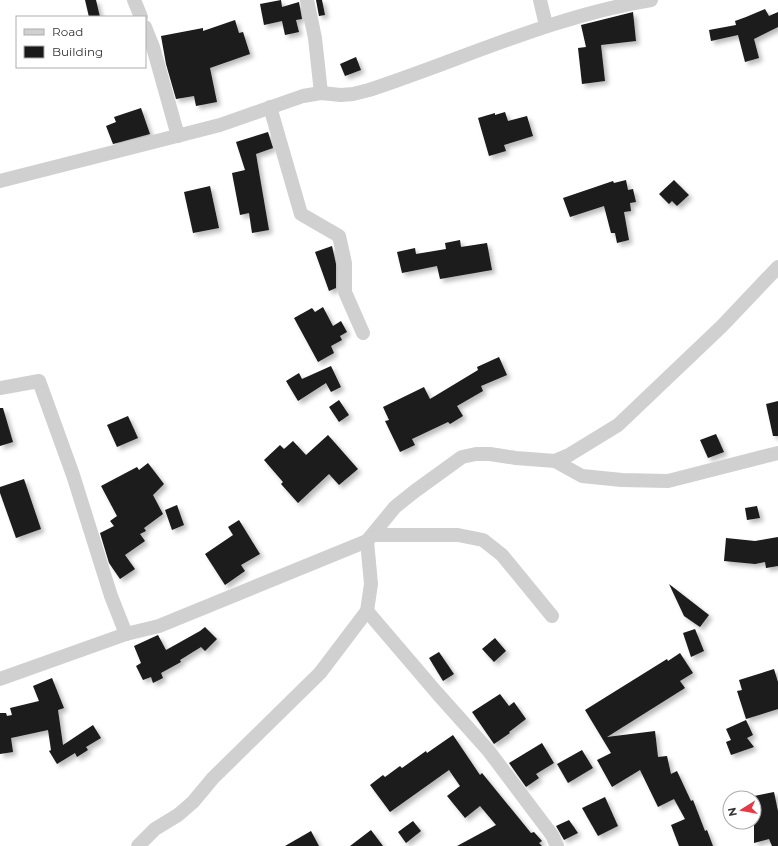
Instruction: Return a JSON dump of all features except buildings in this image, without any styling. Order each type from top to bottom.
[{"type":"street","points":[[134,0],[141,16]]},
{"type":"street","points":[[306,0],[315,38],[321,93]]},
{"type":"street","points":[[540,0],[546,25]]},
{"type":"street","points":[[0,181],[178,136],[220,124],[303,96],[321,93],[341,95],[353,94],[369,90],[546,25],[651,0]]},
{"type":"street","points":[[146,30],[153,47],[178,136]]},
{"type":"street","points":[[270,107],[301,214],[339,236],[345,263],[345,292],[363,333]]},
{"type":"street","points":[[555,461],[569,455],[618,425],[722,326],[778,267]]},
{"type":"street","points":[[0,388],[38,381],[73,475],[109,589],[126,634]]},
{"type":"street","points":[[138,846],[155,829],[178,815],[193,802],[213,778],[320,673],[367,611],[370,584],[371,538],[395,507],[462,457],[476,454],[490,454],[555,461],[582,476],[622,480],[668,481],[778,453]]},
{"type":"street","points":[[0,679],[126,634],[159,626],[371,538],[458,535],[483,540],[502,555],[552,616]]},
{"type":"street","points":[[367,611],[488,750],[552,835],[557,846]]}]
